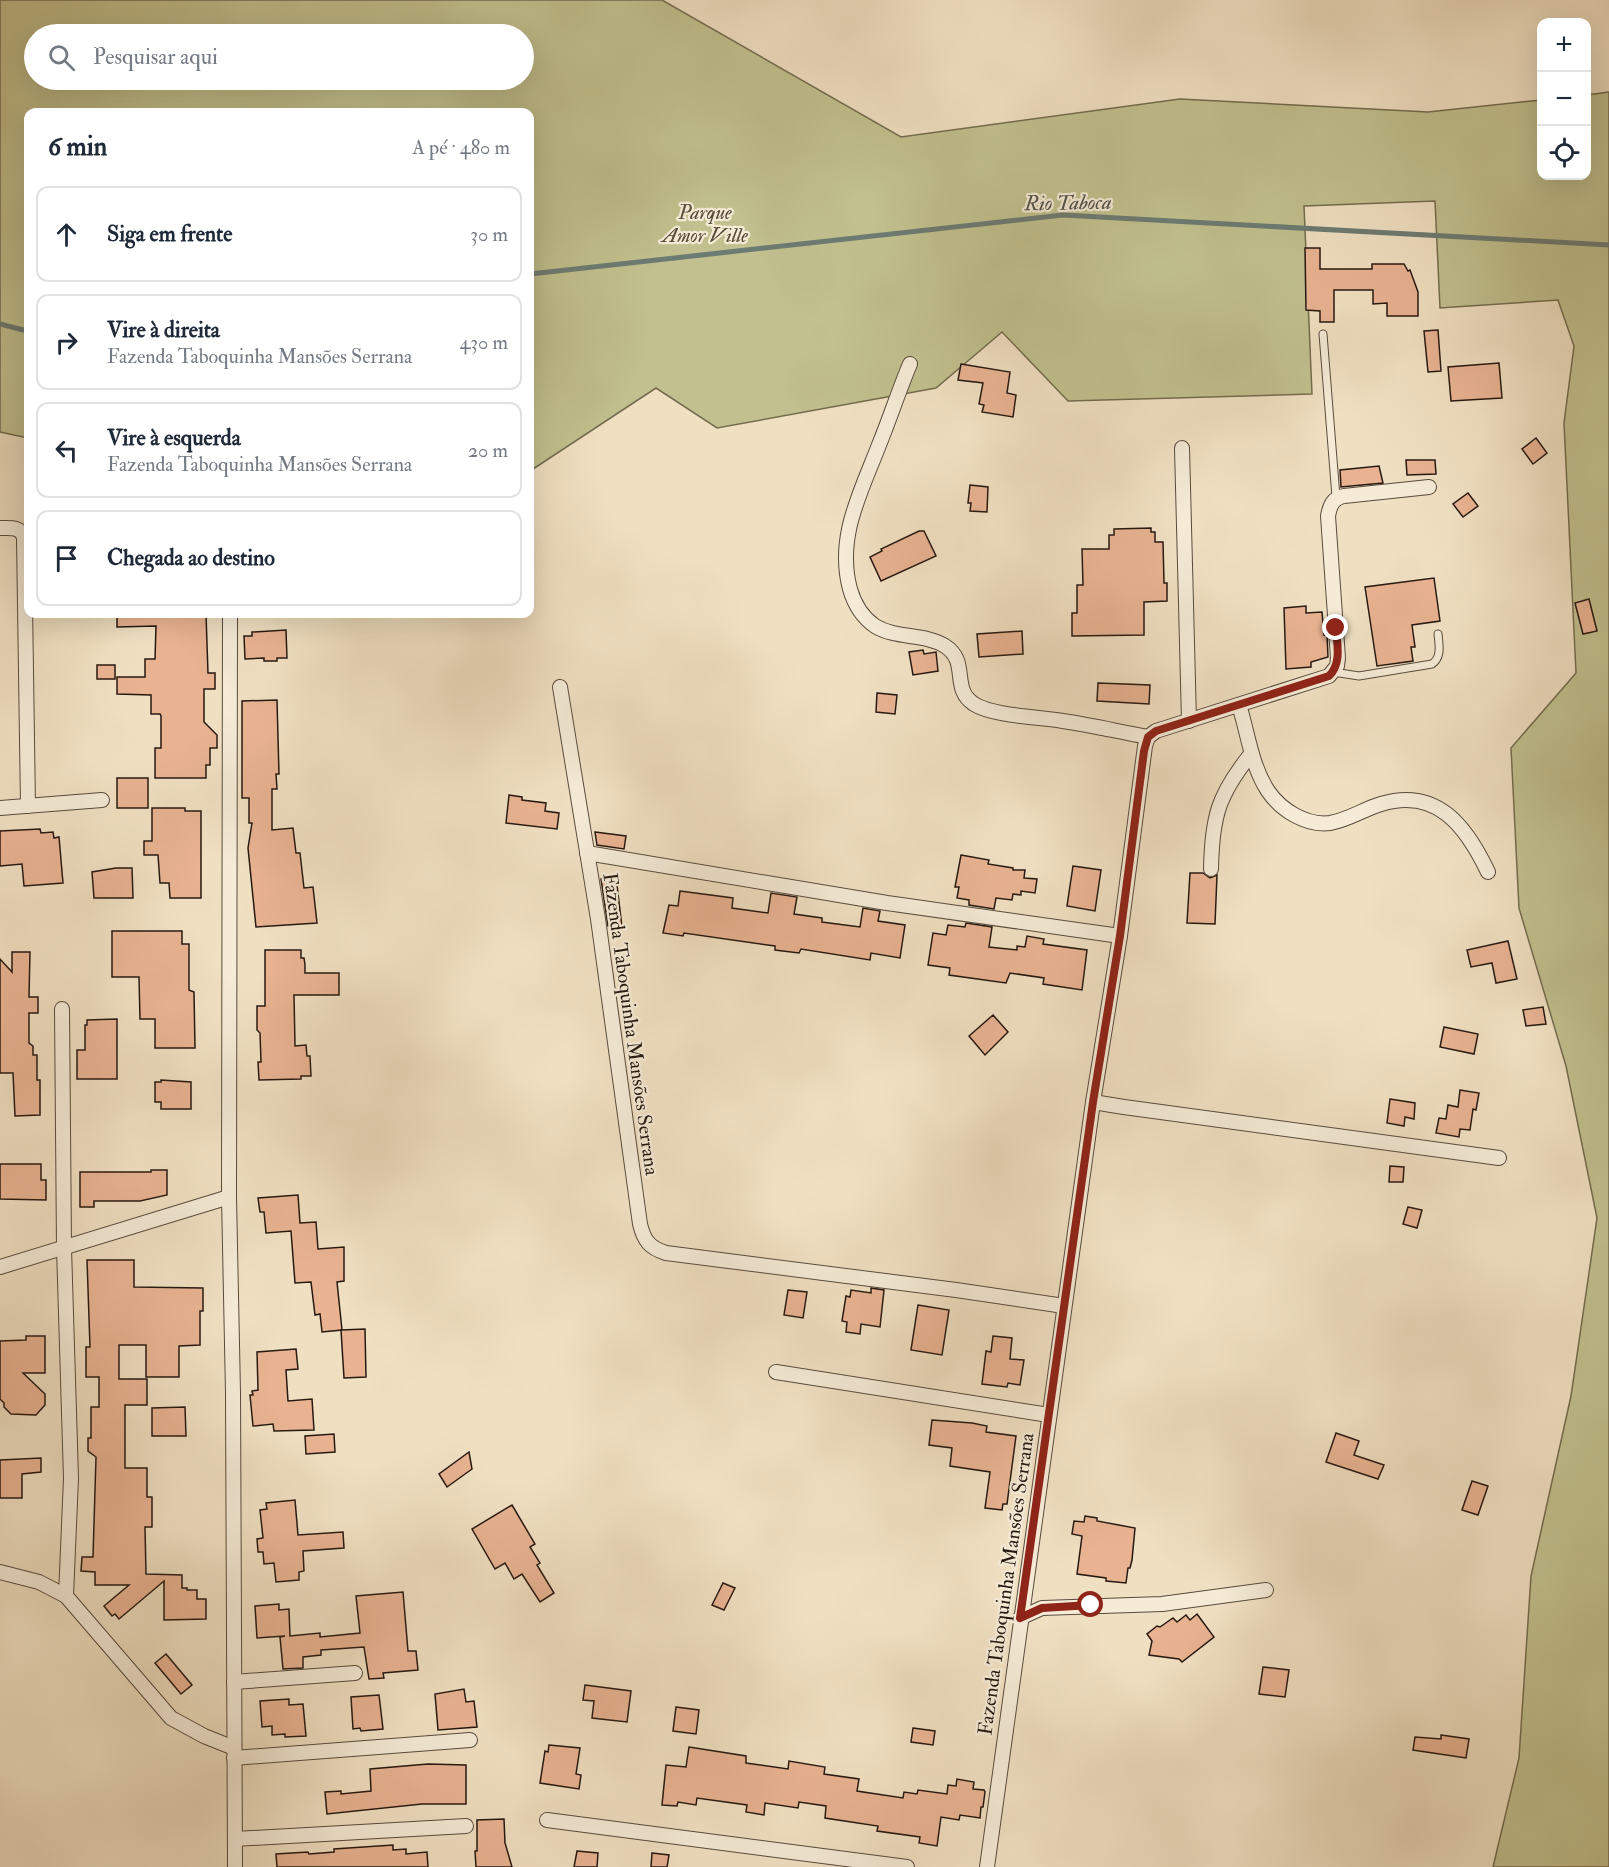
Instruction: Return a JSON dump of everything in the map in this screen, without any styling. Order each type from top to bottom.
[{"type":"street","points":[[910,364],[859,493],[849,526],[846,542],[848,580],[859,610],[874,625],[941,644],[952,651],[957,658],[962,690],[966,698],[983,709],[1065,721],[1148,737],[1156,731],[1320,680],[1334,672],[1338,658],[1329,509],[1336,497],[1429,487]]},
{"type":"street","points":[[1182,448],[1189,721]]},
{"type":"street","points":[[0,528],[21,530],[24,537]]},
{"type":"street","points":[[25,618],[28,806]]},
{"type":"street","points":[[230,618],[229,1197],[235,1867]]},
{"type":"street","points":[[560,687],[587,853]]},
{"type":"street","points":[[1239,705],[1251,754],[1269,792],[1300,819],[1313,823],[1329,823],[1390,801],[1409,799],[1422,801],[1454,819],[1475,844],[1488,872]]},
{"type":"street","name":"Fazenda Taboquinha Mansões Serrana","points":[[987,1867],[1093,1102],[1120,936],[1144,751],[1148,737]]},
{"type":"street","points":[[1211,869],[1212,836],[1223,795],[1236,772],[1251,754]]},
{"type":"street","points":[[0,808],[102,800]]},
{"type":"street","name":"Fazenda Taboquinha Mansões Serrana","points":[[1064,1306],[666,1253],[647,1244],[640,1224],[587,853],[886,903],[1120,936]]},
{"type":"street","points":[[62,1009],[64,1248],[71,1478],[66,1596]]},
{"type":"street","points":[[1093,1102],[1499,1158]]},
{"type":"street","points":[[0,1268],[229,1197]]},
{"type":"street","points":[[776,1372],[1049,1415]]},
{"type":"street","points":[[0,1572],[39,1582],[66,1596],[171,1718],[234,1753],[470,1740]]},
{"type":"street","points":[[1020,1618],[1042,1608],[1162,1604],[1266,1590]]},
{"type":"street","points":[[234,1682],[355,1673]]},
{"type":"street","points":[[548,1820],[908,1867]]},
{"type":"street","points":[[235,1839],[466,1826]]},
{"type":"lane","points":[[1323,334],[1336,497]]},
{"type":"lane","points":[[1334,672],[1359,676],[1432,664],[1437,661],[1439,652],[1438,634]]},
{"type":"green space","name":"Parque Amor Ville","points":[[0,0],[662,0],[901,137],[1180,99],[1428,112],[1537,100],[1537,180],[1591,180],[1591,94],[1609,92],[1609,1867],[1493,1867],[1519,1758],[1531,1576],[1571,1396],[1597,1218],[1566,1066],[1519,908],[1511,748],[1576,673],[1564,423],[1574,346],[1558,300],[1440,308],[1435,201],[1304,206],[1312,394],[1068,401],[1002,332],[936,388],[717,428],[656,388],[534,468],[534,108],[24,108],[24,437],[0,432]]},
{"type":"building","points":[[1305,248],[1320,248],[1320,269],[1372,269],[1372,264],[1404,264],[1408,271],[1410,270],[1418,292],[1418,316],[1387,316],[1387,303],[1373,304],[1373,290],[1334,290],[1334,322],[1320,322],[1320,311],[1306,310]]},
{"type":"building","points":[[1438,330],[1441,371],[1428,372],[1424,331]]},
{"type":"building","points":[[1499,363],[1502,398],[1451,401],[1448,367]]},
{"type":"building","points":[[961,364],[1010,372],[1007,393],[1016,395],[1013,417],[982,412],[984,405],[979,404],[983,383],[958,380]]},
{"type":"building","points":[[1536,438],[1547,453],[1533,464],[1522,449]]},
{"type":"building","points":[[1406,460],[1435,460],[1436,474],[1407,475]]},
{"type":"building","points":[[1379,466],[1383,483],[1341,487],[1340,470]]},
{"type":"building","points":[[970,485],[988,487],[987,512],[970,511],[971,503],[968,503]]},
{"type":"building","points":[[1468,493],[1478,506],[1463,517],[1453,504]]},
{"type":"building","points":[[1151,528],[1151,532],[1155,532],[1155,542],[1163,542],[1167,601],[1144,602],[1144,635],[1072,636],[1072,613],[1077,613],[1077,585],[1083,585],[1082,549],[1109,549],[1109,535],[1114,535],[1114,529]]},
{"type":"building","points":[[919,531],[924,531],[936,556],[881,581],[870,557],[882,551],[881,549]]},
{"type":"building","points":[[1434,578],[1440,621],[1412,625],[1415,647],[1411,647],[1413,661],[1377,666],[1365,587]]},
{"type":"building","points":[[1589,599],[1597,631],[1583,634],[1575,603]]},
{"type":"building","points":[[1306,606],[1306,613],[1322,612],[1324,635],[1327,635],[1328,657],[1311,662],[1311,667],[1286,669],[1284,608]]},
{"type":"building","points":[[117,618],[206,618],[208,673],[215,673],[215,689],[204,689],[204,722],[217,735],[217,748],[210,748],[210,765],[206,765],[206,778],[155,778],[155,748],[161,748],[161,716],[151,714],[151,695],[117,694],[117,677],[145,677],[145,659],[155,659],[156,626],[117,627]]},
{"type":"building","points":[[286,630],[287,658],[277,658],[277,661],[264,661],[264,658],[245,659],[244,636],[252,636],[252,632]]},
{"type":"building","points":[[1022,631],[1023,654],[979,657],[977,634]]},
{"type":"building","points":[[923,650],[924,654],[936,652],[938,671],[913,675],[909,652]]},
{"type":"building","points":[[97,665],[115,665],[115,679],[97,679]]},
{"type":"building","points":[[1098,683],[1150,685],[1149,704],[1097,701]]},
{"type":"building","points":[[877,693],[897,695],[895,714],[876,712]]},
{"type":"building","points":[[277,700],[279,774],[276,774],[277,789],[272,789],[272,830],[293,828],[296,853],[300,853],[304,888],[313,887],[317,923],[256,927],[248,848],[252,823],[249,823],[249,798],[242,798],[242,701]]},
{"type":"building","points":[[117,778],[148,778],[148,808],[117,808]]},
{"type":"building","points":[[509,795],[522,797],[522,800],[546,803],[545,811],[559,813],[557,829],[506,823]]},
{"type":"building","points":[[152,808],[185,808],[185,811],[201,811],[201,898],[170,898],[169,883],[160,883],[158,855],[144,855],[144,841],[152,841]]},
{"type":"building","points":[[40,829],[41,833],[53,832],[54,838],[59,837],[63,883],[24,886],[22,864],[0,866],[0,831]]},
{"type":"building","points":[[595,832],[626,836],[624,849],[597,845]]},
{"type":"building","points":[[961,855],[989,860],[988,864],[1013,868],[1013,870],[1025,870],[1024,878],[1037,879],[1035,893],[1021,891],[1021,895],[1013,894],[1012,900],[996,898],[994,909],[969,905],[969,900],[957,898],[959,887],[955,887]]},
{"type":"building","points":[[1073,866],[1101,870],[1095,911],[1067,906]]},
{"type":"building","points":[[132,868],[133,898],[94,898],[92,872]]},
{"type":"building","points":[[1190,873],[1203,873],[1210,878],[1217,875],[1215,924],[1187,923]]},
{"type":"building","points":[[616,877],[622,927],[608,926],[601,879]]},
{"type":"building","points":[[680,891],[733,898],[732,908],[768,913],[771,893],[797,897],[794,914],[822,918],[822,922],[860,927],[863,908],[880,911],[878,921],[905,925],[900,958],[871,953],[870,960],[801,949],[799,953],[775,950],[775,946],[684,933],[683,936],[663,933],[669,905],[678,906]]},
{"type":"building","points":[[966,923],[992,927],[989,947],[1017,950],[1017,946],[1025,947],[1027,936],[1044,939],[1043,944],[1087,950],[1082,990],[1043,984],[1044,978],[1010,973],[1006,983],[949,975],[950,968],[928,965],[933,933],[946,935],[948,925],[965,927]]},
{"type":"building","points":[[112,931],[182,931],[182,944],[189,944],[189,990],[194,992],[195,1048],[155,1048],[155,1019],[140,1019],[139,977],[112,977]]},
{"type":"building","points":[[1508,941],[1517,979],[1496,983],[1492,963],[1471,967],[1467,950]]},
{"type":"building","points":[[265,950],[301,950],[305,973],[339,973],[339,995],[294,995],[295,1046],[306,1045],[307,1056],[310,1056],[311,1076],[301,1076],[301,1079],[259,1080],[258,1062],[261,1062],[257,1006],[265,1006]]},
{"type":"building","points":[[12,952],[30,952],[29,997],[38,997],[38,1013],[29,1013],[29,1043],[33,1046],[33,1055],[37,1055],[40,1115],[15,1116],[13,1073],[0,1073],[0,959],[12,972]]},
{"type":"building","points":[[1543,1007],[1546,1024],[1526,1026],[1523,1010]]},
{"type":"building","points":[[993,1015],[1008,1032],[985,1055],[969,1036]]},
{"type":"building","points":[[117,1019],[117,1079],[77,1079],[77,1050],[85,1050],[87,1020]]},
{"type":"building","points":[[1444,1027],[1478,1034],[1474,1054],[1440,1047]]},
{"type":"building","points":[[161,1080],[191,1082],[191,1109],[161,1109],[161,1102],[155,1102],[155,1082],[161,1082]]},
{"type":"building","points":[[1460,1090],[1479,1093],[1476,1110],[1473,1109],[1470,1130],[1460,1129],[1459,1137],[1436,1133],[1439,1118],[1446,1119],[1448,1105],[1458,1107]]},
{"type":"building","points":[[1390,1099],[1415,1103],[1414,1119],[1405,1117],[1404,1126],[1387,1123]]},
{"type":"building","points":[[0,1164],[41,1164],[41,1180],[46,1180],[46,1200],[0,1199]]},
{"type":"building","points":[[1390,1166],[1404,1167],[1403,1182],[1389,1182]]},
{"type":"building","points":[[151,1170],[167,1170],[167,1195],[140,1201],[94,1201],[94,1207],[80,1207],[80,1172],[151,1172]]},
{"type":"building","points":[[298,1195],[300,1223],[316,1222],[318,1249],[344,1247],[344,1281],[337,1282],[342,1330],[322,1332],[320,1314],[315,1315],[311,1282],[295,1283],[291,1231],[266,1233],[264,1212],[260,1212],[258,1198]]},
{"type":"building","points":[[1408,1207],[1422,1210],[1417,1228],[1403,1224]]},
{"type":"building","points":[[87,1260],[134,1260],[134,1287],[203,1288],[200,1345],[179,1346],[179,1377],[146,1377],[146,1345],[119,1345],[119,1379],[147,1379],[147,1405],[125,1405],[125,1468],[147,1468],[147,1497],[152,1497],[152,1527],[145,1527],[146,1574],[182,1575],[182,1588],[197,1590],[197,1599],[206,1599],[206,1619],[164,1620],[164,1581],[119,1619],[115,1614],[112,1616],[104,1606],[129,1585],[95,1585],[95,1572],[81,1571],[82,1557],[93,1557],[96,1457],[88,1451],[88,1438],[91,1438],[91,1407],[99,1407],[99,1377],[86,1377],[86,1347],[90,1347]]},
{"type":"building","points":[[871,1288],[884,1290],[880,1327],[861,1324],[860,1334],[846,1332],[847,1322],[842,1321],[846,1296],[850,1297],[851,1290],[871,1293]]},
{"type":"building","points":[[788,1290],[807,1292],[803,1318],[784,1315]]},
{"type":"building","points":[[918,1305],[949,1310],[942,1355],[911,1350]]},
{"type":"building","points":[[365,1329],[366,1377],[344,1378],[341,1330]]},
{"type":"building","points":[[26,1336],[45,1336],[45,1373],[23,1373],[45,1394],[45,1405],[36,1415],[11,1414],[0,1399],[0,1341],[26,1340]]},
{"type":"building","points":[[993,1336],[1012,1338],[1010,1359],[1024,1360],[1020,1385],[1008,1383],[1007,1387],[982,1384],[986,1351],[991,1352]]},
{"type":"building","points":[[296,1349],[298,1369],[286,1370],[288,1401],[312,1399],[314,1430],[274,1431],[273,1424],[253,1426],[250,1395],[253,1395],[252,1391],[258,1390],[257,1352]]},
{"type":"building","points":[[185,1407],[186,1436],[152,1436],[152,1408]]},
{"type":"building","points":[[932,1420],[972,1423],[987,1426],[986,1432],[1016,1436],[1007,1504],[1003,1504],[1002,1510],[985,1508],[990,1472],[950,1466],[952,1448],[929,1445]]},
{"type":"building","points":[[1336,1433],[1359,1441],[1354,1455],[1384,1465],[1378,1479],[1326,1462]]},
{"type":"building","points":[[334,1434],[335,1452],[306,1454],[305,1436]]},
{"type":"building","points":[[469,1452],[472,1469],[447,1487],[439,1474]]},
{"type":"building","points":[[41,1458],[41,1472],[22,1474],[22,1498],[0,1498],[0,1460]]},
{"type":"building","points":[[1472,1481],[1488,1486],[1478,1515],[1462,1510]]},
{"type":"building","points":[[295,1500],[298,1535],[343,1532],[344,1548],[303,1551],[304,1571],[299,1572],[299,1580],[276,1582],[274,1563],[264,1564],[263,1552],[258,1552],[257,1539],[263,1538],[260,1510],[267,1509],[266,1503]]},
{"type":"building","points":[[512,1505],[535,1544],[530,1547],[540,1563],[537,1565],[554,1593],[540,1602],[522,1574],[514,1579],[505,1563],[495,1569],[472,1529]]},
{"type":"building","points":[[1085,1516],[1097,1518],[1097,1521],[1135,1528],[1132,1560],[1128,1568],[1126,1583],[1077,1574],[1082,1536],[1072,1534],[1074,1521],[1084,1522]]},
{"type":"building","points":[[723,1583],[735,1588],[724,1610],[712,1605]]},
{"type":"building","points":[[403,1592],[408,1651],[416,1651],[418,1670],[383,1673],[384,1678],[369,1679],[364,1647],[321,1650],[321,1655],[303,1657],[303,1668],[283,1669],[280,1637],[285,1636],[257,1638],[255,1606],[279,1604],[279,1610],[289,1609],[290,1636],[320,1633],[320,1637],[360,1633],[356,1596]]},
{"type":"building","points":[[1197,1614],[1214,1637],[1182,1662],[1179,1659],[1149,1655],[1152,1641],[1147,1634],[1173,1618],[1177,1622],[1186,1615],[1190,1620]]},
{"type":"building","points":[[166,1654],[192,1685],[181,1694],[155,1663]]},
{"type":"building","points":[[1263,1667],[1289,1670],[1285,1697],[1259,1694]]},
{"type":"building","points":[[585,1685],[631,1691],[627,1722],[592,1718],[594,1701],[583,1700]]},
{"type":"building","points":[[464,1689],[466,1702],[474,1701],[477,1727],[438,1730],[435,1694]]},
{"type":"building","points":[[379,1695],[383,1729],[361,1731],[360,1728],[353,1729],[351,1697]]},
{"type":"building","points":[[289,1699],[289,1705],[303,1704],[306,1736],[272,1735],[272,1726],[262,1727],[260,1701]]},
{"type":"building","points":[[676,1707],[699,1710],[696,1734],[673,1731]]},
{"type":"building","points":[[913,1728],[935,1731],[933,1745],[911,1742]]},
{"type":"building","points":[[1441,1735],[1469,1739],[1466,1758],[1413,1750],[1415,1737],[1441,1739]]},
{"type":"building","points":[[549,1745],[580,1748],[576,1774],[581,1775],[579,1789],[540,1783],[545,1751],[548,1752]]},
{"type":"building","points":[[689,1747],[746,1756],[746,1763],[788,1769],[789,1761],[825,1767],[824,1774],[859,1779],[857,1791],[903,1798],[904,1792],[917,1794],[918,1790],[947,1794],[948,1785],[956,1786],[957,1779],[974,1782],[973,1789],[985,1792],[983,1807],[981,1807],[980,1818],[960,1815],[959,1820],[941,1817],[937,1846],[919,1843],[920,1837],[877,1831],[878,1826],[825,1818],[826,1806],[799,1802],[798,1808],[765,1803],[764,1815],[746,1812],[747,1805],[697,1798],[696,1805],[678,1802],[677,1806],[662,1805],[666,1765],[686,1767]]},
{"type":"building","points":[[428,1764],[466,1765],[466,1804],[422,1804],[327,1814],[325,1792],[341,1791],[341,1794],[371,1791],[370,1769]]},
{"type":"building","points":[[504,1819],[505,1843],[512,1867],[476,1867],[477,1820]]},
{"type":"building","points":[[393,1845],[393,1850],[406,1849],[406,1854],[427,1852],[428,1867],[277,1867],[276,1854],[308,1852],[309,1854],[334,1852],[334,1849]]},
{"type":"building","points":[[577,1851],[598,1853],[597,1867],[574,1867]]},
{"type":"building","points":[[652,1853],[669,1855],[667,1867],[651,1867]]},
{"type":"waterway","name":"Rio Taboca","points":[[534,274],[1063,215],[1609,245]]},
{"type":"waterway","name":"Rio Taboca","points":[[0,324],[24,330]]},
{"type":"route","points":[[1091,1605],[1042,1608],[1020,1618],[1093,1102],[1120,936],[1144,751],[1148,737],[1156,731],[1329,676],[1337,666],[1336,628]]}]
